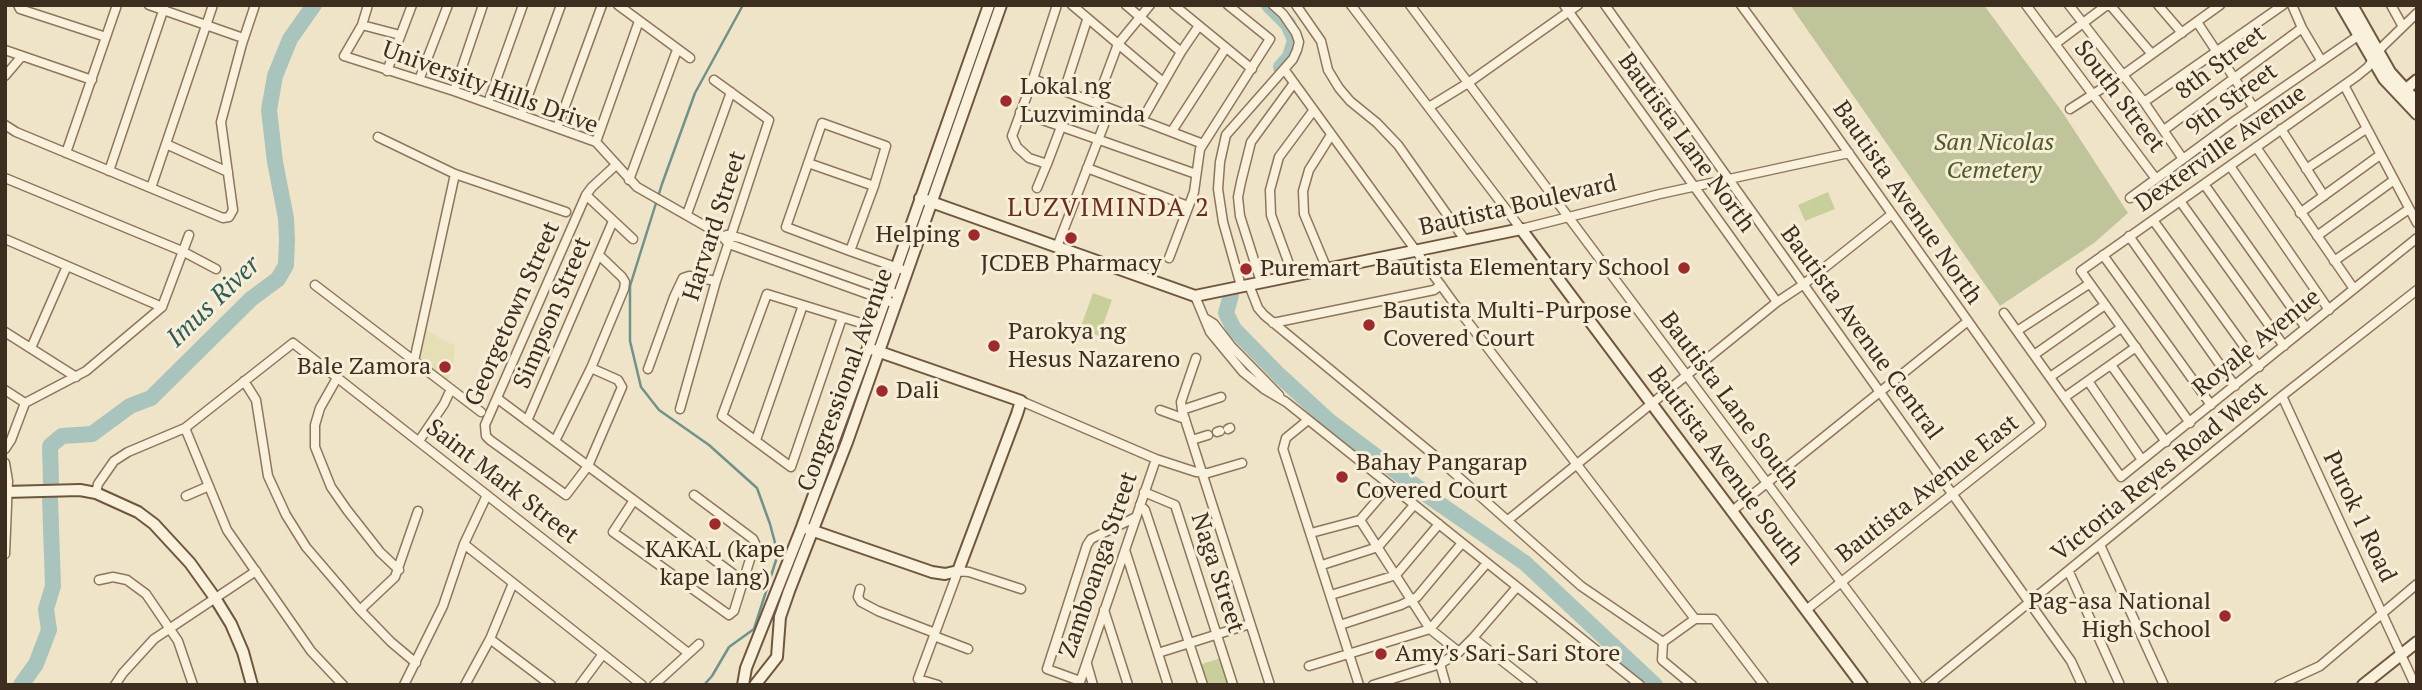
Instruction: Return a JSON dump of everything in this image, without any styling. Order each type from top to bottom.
[{"type":"street","points":[[18,5],[20,9],[106,37]]},
{"type":"street","points":[[66,153],[117,5]]},
{"type":"street","points":[[149,5],[165,8],[243,38]]},
{"type":"street","points":[[151,188],[213,5]]},
{"type":"street","points":[[5,125],[16,132],[223,218],[229,217],[233,210],[221,122],[243,38],[255,5]]},
{"type":"street","points":[[368,5],[362,25],[400,35]]},
{"type":"street","points":[[387,71],[412,5]]},
{"type":"street","points":[[419,80],[448,5]]},
{"type":"street","points":[[454,91],[483,5]]},
{"type":"street","points":[[488,103],[523,5]]},
{"type":"street","points":[[521,115],[561,5]]},
{"type":"street","points":[[557,128],[602,5]]},
{"type":"street","points":[[618,5],[690,58]]},
{"type":"street","name":"Congressional Avenue","points":[[755,685],[777,657],[780,617],[880,352],[897,300],[901,269],[920,198],[989,5]]},
{"type":"street","name":"Congressional Avenue","points":[[743,685],[746,668],[802,527],[886,295],[932,202],[1001,5]]},
{"type":"street","points":[[1047,164],[1029,158],[1017,147],[1012,135],[1057,5]]},
{"type":"street","points":[[1072,5],[1163,82]]},
{"type":"street","points":[[1126,5],[1181,52]]},
{"type":"street","points":[[1096,103],[1118,44],[1150,5]]},
{"type":"street","points":[[1174,5],[1252,69]]},
{"type":"street","points":[[1169,258],[1194,192],[1200,149],[1270,39],[1228,5]]},
{"type":"street","points":[[1273,5],[1290,22],[1298,41],[1293,59],[1226,135],[1218,189],[1221,211],[1245,286],[1258,308],[1508,520],[1581,586],[1662,642]]},
{"type":"street","points":[[1296,5],[1321,41],[1328,70],[1339,88],[1398,145],[1465,240]]},
{"type":"street","name":"Bautista Avenue South","points":[[1351,5],[1862,685]]},
{"type":"street","name":"Bautista Lane South","points":[[1410,5],[1918,685]]},
{"type":"street","points":[[1429,107],[1468,83],[1566,9],[1578,5]]},
{"type":"street","name":"Bautista Avenue Central","points":[[1605,5],[2071,661],[2082,685]]},
{"type":"street","name":"Bautista Avenue North","points":[[1741,5],[2041,424]]},
{"type":"street","name":"South Street","points":[[2026,5],[2156,179]]},
{"type":"street","points":[[2069,5],[2144,102],[2183,159]]},
{"type":"street","points":[[2055,44],[2109,5],[2151,53]]},
{"type":"street","points":[[2158,5],[2182,33]]},
{"type":"street","points":[[2070,109],[2123,75],[2220,5]]},
{"type":"street","points":[[2144,102],[2283,5]]},
{"type":"street","points":[[2292,5],[2301,28],[2321,60]]},
{"type":"street","points":[[2341,5],[2358,36],[2417,114]]},
{"type":"street","points":[[2351,5],[2375,57]]},
{"type":"street","points":[[2391,5],[2402,25]]},
{"type":"street","points":[[109,171],[165,8]]},
{"type":"street","name":"Bautista Lane North","points":[[1566,9],[1777,302]]},
{"type":"street","name":"Dexterville Avenue","points":[[2089,284],[2081,271],[2344,85],[2417,13]]},
{"type":"street","points":[[1064,91],[1087,20]]},
{"type":"street","points":[[596,142],[639,21]]},
{"type":"street","points":[[2197,22],[2254,108]]},
{"type":"street","name":"University Hills Drive","points":[[362,25],[344,56],[454,91],[596,142],[629,180],[648,194],[730,240],[897,300]]},
{"type":"street","points":[[1142,120],[1198,27]]},
{"type":"street","name":"8th Street","points":[[2164,130],[2301,28]]},
{"type":"street","name":"9th Street","points":[[2130,198],[2358,36]]},
{"type":"street","points":[[1172,131],[1225,49]]},
{"type":"street","points":[[5,50],[92,80]]},
{"type":"street","points":[[629,180],[677,50]]},
{"type":"street","points":[[5,76],[22,56]]},
{"type":"street","points":[[1284,69],[1441,285],[1695,619]]},
{"type":"street","points":[[1033,79],[1203,144]]},
{"type":"street","name":"Harvard Street","points":[[680,409],[716,281],[769,120],[715,80]]},
{"type":"street","points":[[2402,93],[2417,80]]},
{"type":"street","points":[[1261,282],[1240,216],[1238,197],[1251,142],[1294,83]]},
{"type":"street","points":[[2344,85],[2417,223]]},
{"type":"street","points":[[687,214],[731,92]]},
{"type":"street","points":[[2402,93],[2417,102]]},
{"type":"street","points":[[1057,247],[1111,109]]},
{"type":"street","points":[[1293,275],[1271,215],[1270,190],[1279,157],[1313,111]]},
{"type":"street","points":[[1020,112],[1196,174]]},
{"type":"street","points":[[850,251],[886,146],[822,123],[786,227],[850,251],[901,269]]},
{"type":"street","points":[[1037,188],[1060,127]]},
{"type":"street","points":[[2306,169],[2366,129]]},
{"type":"street","points":[[2281,130],[2323,196]]},
{"type":"street","points":[[1327,269],[1304,214],[1303,191],[1309,170],[1331,135]]},
{"type":"street","points":[[378,137],[455,174],[566,212]]},
{"type":"street","points":[[166,144],[228,172]]},
{"type":"street","points":[[2256,147],[2354,289]]},
{"type":"street","name":"Bautista Boulevard","points":[[1195,296],[1521,229],[1693,186],[1849,153]]},
{"type":"street","points":[[2300,213],[2380,155]]},
{"type":"street","points":[[808,163],[874,186]]},
{"type":"street","name":"Georgetown Street","points":[[588,466],[566,495],[486,436],[485,425],[586,195],[616,165]]},
{"type":"street","points":[[2230,166],[2329,310]]},
{"type":"street","points":[[1087,169],[1188,206]]},
{"type":"street","points":[[414,360],[455,174]]},
{"type":"street","points":[[5,178],[182,251],[216,269]]},
{"type":"street","points":[[2317,236],[2394,180]]},
{"type":"street","points":[[2204,184],[2306,328]]},
{"type":"street","points":[[586,195],[633,239]]},
{"type":"street","points":[[920,198],[1195,296],[1205,318],[1214,324],[1240,356],[1286,402],[1640,685]]},
{"type":"street","points":[[2180,201],[2284,346]]},
{"type":"street","points":[[2334,261],[2409,209]]},
{"type":"street","points":[[1508,520],[1777,302],[1804,284],[1892,214]]},
{"type":"street","points":[[2153,220],[2259,367]]},
{"type":"street","name":"Simpson Street","points":[[527,421],[613,221]]},
{"type":"street","points":[[5,449],[25,403],[76,377],[162,307],[189,235]]},
{"type":"street","points":[[2129,236],[2235,386]]},
{"type":"street","name":"Royale Avenue","points":[[2065,397],[2120,477],[2417,238]]},
{"type":"street","points":[[5,239],[162,307]]},
{"type":"street","points":[[2103,255],[2211,405]]},
{"type":"street","points":[[555,441],[591,368],[624,289],[625,282],[622,277],[600,256]]},
{"type":"street","points":[[31,348],[67,266]]},
{"type":"street","points":[[648,369],[683,278],[689,276],[716,281]]},
{"type":"street","points":[[2017,331],[2089,284],[2190,423]]},
{"type":"street","points":[[315,285],[481,412]]},
{"type":"street","points":[[1273,323],[1434,290],[1441,285]]},
{"type":"street","name":"Victoria Reyes Road West","points":[[1928,685],[2282,396],[2417,290]]},
{"type":"street","points":[[842,318],[791,467],[722,416],[767,294],[874,327]]},
{"type":"street","points":[[756,440],[803,305]]},
{"type":"street","points":[[2034,355],[2105,305]]},
{"type":"street","points":[[2004,313],[2065,397],[2136,347]]},
{"type":"street","points":[[1732,511],[1968,321]]},
{"type":"street","points":[[2050,377],[2121,328]]},
{"type":"street","points":[[5,331],[76,377]]},
{"type":"street","name":"Saint Mark Street","points":[[244,381],[293,343],[687,652]]},
{"type":"street","points":[[867,348],[1021,401],[1156,459],[1202,473],[1242,463]]},
{"type":"street","points":[[1196,358],[1181,402],[1270,685]]},
{"type":"street","points":[[2110,365],[2166,442]]},
{"type":"street","points":[[588,466],[622,387],[618,380],[591,368]]},
{"type":"street","points":[[337,378],[320,408],[315,425],[315,447],[331,487],[380,552],[399,570]]},
{"type":"street","points":[[96,494],[98,484],[114,460],[185,428],[244,381],[256,400],[263,456],[276,496],[306,547],[360,610],[416,663]]},
{"type":"street","points":[[2088,381],[2142,460]]},
{"type":"street","points":[[419,442],[452,389]]},
{"type":"street","points":[[5,390],[25,403]]},
{"type":"street","name":"Purok 1 Road","points":[[2282,396],[2415,685]]},
{"type":"street","points":[[1160,410],[1184,415],[1221,397]]},
{"type":"street","points":[[498,399],[744,582]]},
{"type":"street","points":[[938,685],[918,678],[1021,401]]},
{"type":"street","points":[[1308,420],[1286,438],[1283,449],[1359,685]]},
{"type":"street","name":"Bautista Avenue East","points":[[1806,610],[2041,424]]},
{"type":"street","points":[[185,428],[227,530],[311,651],[343,685]]},
{"type":"street","points":[[1192,440],[1221,431]]},
{"type":"street","name":"Zamboanga Street","points":[[1080,683],[1156,459]]},
{"type":"street","points":[[5,463],[11,492],[6,548]]},
{"type":"street","points":[[1311,533],[1360,520],[1390,485]]},
{"type":"street","points":[[186,496],[209,486]]},
{"type":"street","points":[[11,492],[80,490],[138,512],[154,524],[190,563],[215,597],[243,652],[252,685]]},
{"type":"street","name":"Naga Street","points":[[1144,492],[1175,505],[1233,685]]},
{"type":"street","points":[[404,685],[443,606],[464,544],[487,495]]},
{"type":"street","points":[[634,500],[613,532],[729,615],[734,611],[755,543],[694,495]]},
{"type":"street","points":[[1140,505],[1145,510],[1203,685]]},
{"type":"street","points":[[1322,565],[1378,547],[1414,505]]},
{"type":"street","points":[[360,610],[395,577],[418,511]]},
{"type":"street","points":[[1080,683],[1047,669],[1087,545],[1091,539],[1136,517]]},
{"type":"street","points":[[1360,520],[1430,629],[1459,652]]},
{"type":"street","points":[[1331,595],[1396,575],[1438,524]]},
{"type":"street","points":[[802,527],[932,572],[969,572],[1021,589]]},
{"type":"street","points":[[1340,625],[1417,597],[1462,543]]},
{"type":"street","points":[[464,544],[642,685]]},
{"type":"street","points":[[2100,545],[2164,685]]},
{"type":"street","points":[[1125,550],[1168,685]]},
{"type":"street","points":[[1310,666],[1430,629],[1487,563]]},
{"type":"street","points":[[115,685],[147,646],[215,597],[257,571]]},
{"type":"street","points":[[2069,572],[2120,685]]},
{"type":"street","points":[[99,580],[113,577],[134,585],[146,594],[170,628],[188,666],[193,685]]},
{"type":"street","points":[[466,685],[490,639],[513,583]]},
{"type":"street","points":[[2278,685],[2320,666],[2417,584]]},
{"type":"street","points":[[1373,685],[1440,664],[1459,652],[1517,586]]},
{"type":"street","points":[[860,589],[858,597],[861,602],[968,649]]},
{"type":"street","points":[[1104,610],[1128,685]]},
{"type":"street","points":[[1662,642],[1695,619],[1714,619],[1764,685]]},
{"type":"street","points":[[1158,653],[1250,624]]},
{"type":"street","points":[[1473,638],[1533,685]]},
{"type":"street","points":[[490,639],[551,685]]},
{"type":"street","points":[[1662,642],[1662,660],[1692,685]]},
{"type":"street","points":[[2363,685],[2417,642]]},
{"type":"street","points":[[654,685],[699,643]]},
{"type":"street","points":[[580,685],[603,653]]},
{"type":"street","points":[[1087,664],[1093,685]]},
{"type":"street","points":[[1440,664],[1446,685]]},
{"type":"shaded area","points":[[426,330],[455,346],[453,367],[447,382],[419,361]]},
{"type":"green space","name":"San Nicolas Cemetery","points":[[1790,5],[1984,5],[2063,113],[2128,213],[2094,243],[2000,306]]},
{"type":"green space","points":[[1828,192],[1835,209],[1805,221],[1798,205]]},
{"type":"green space","points":[[1093,293],[1112,300],[1099,336],[1080,329]]},
{"type":"green space","points":[[1221,658],[1229,685],[1205,685],[1199,665]]},
{"type":"waterway","name":"Imus River","points":[[51,484],[50,446],[62,436],[92,434],[130,406],[151,398],[251,299],[278,279],[286,265],[286,218],[275,162],[269,110],[275,76],[290,39],[314,5]]},
{"type":"waterway","points":[[704,685],[729,647],[754,629],[778,554],[757,488],[709,445],[659,410],[641,387],[630,341],[630,286],[662,184],[695,93],[743,5]]},
{"type":"waterway","points":[[1269,5],[1288,24],[1295,40],[1290,57],[1281,67]]},
{"type":"waterway","points":[[1231,295],[1226,313],[1234,329],[1329,421],[1434,500],[1525,563],[1655,685]]},
{"type":"waterway","name":"Imus River","points":[[21,685],[36,664],[49,630],[46,609],[53,586],[50,498]]},
{"type":"place","name":"Lokal ng Luzviminda","points":[[1006,101]]},
{"type":"place","name":"Helping","points":[[974,235]]},
{"type":"place","name":"JCDEB Pharmacy","points":[[1071,238]]},
{"type":"place","name":"Bautista Elementary School","points":[[1684,268]]},
{"type":"place","name":"Puremart","points":[[1246,269]]},
{"type":"place","name":"Bautista Multi-Purpose Covered Court","points":[[1369,325]]},
{"type":"place","name":"Parokya ng Hesus Nazareno","points":[[994,346]]},
{"type":"place","name":"Bale Zamora","points":[[445,367]]},
{"type":"place","name":"Dali","points":[[882,391]]},
{"type":"place","name":"Bahay Pangarap Covered Court","points":[[1342,477]]},
{"type":"place","name":"KAKAL (kape kape lang)","points":[[715,524]]},
{"type":"place","name":"Pag-asa National High School","points":[[2225,616]]},
{"type":"place","name":"Amy's Sari-Sari Store","points":[[1381,654]]},
{"type":"district","name":"LUZVIMINDA 2","points":[[1109,209]]}]
